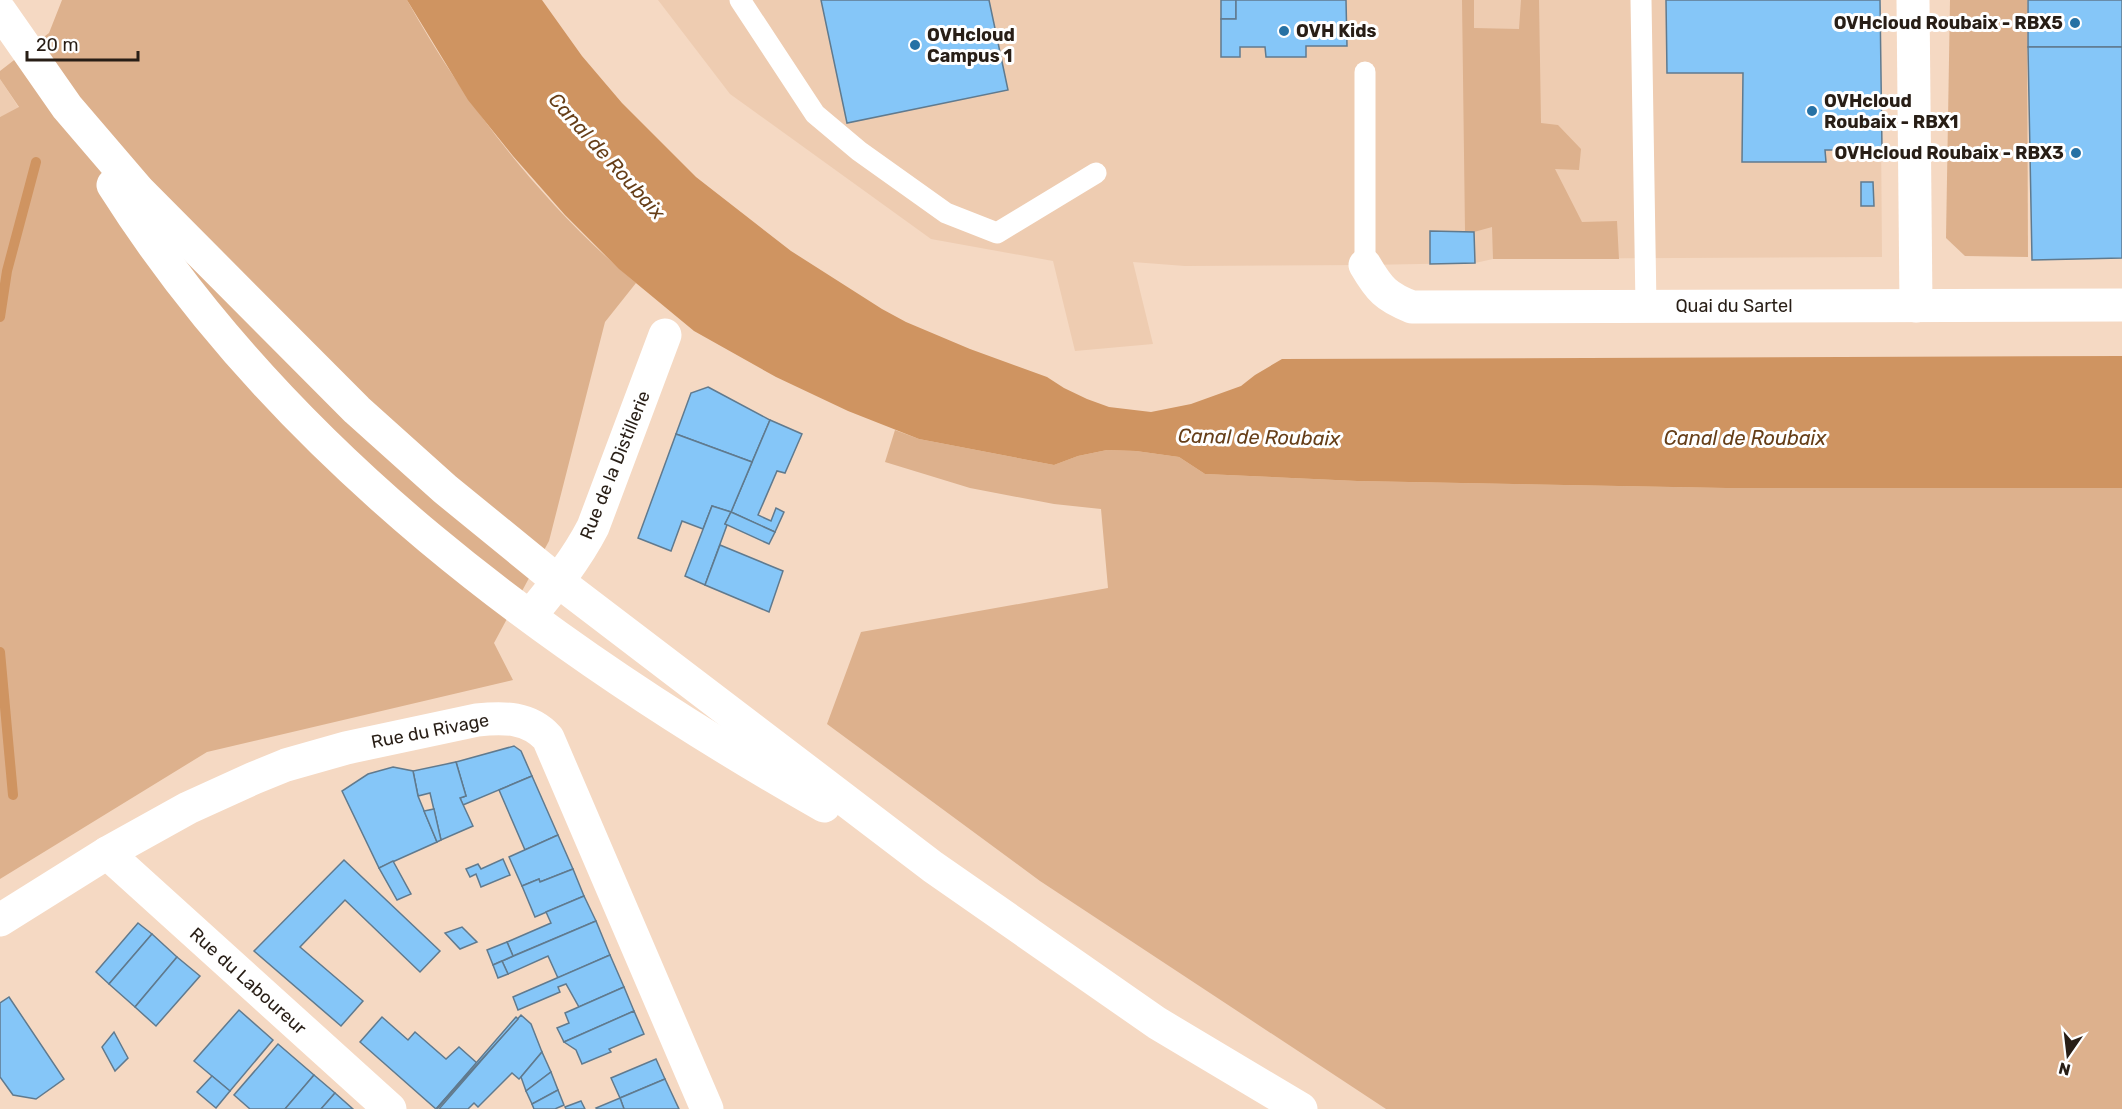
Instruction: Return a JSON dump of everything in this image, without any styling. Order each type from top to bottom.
[{"type":"main road","points":[[1913,0],[1916,306]]},
{"type":"main road","points":[[0,12],[67,107],[139,191],[349,402],[445,489],[559,582],[933,867],[1157,1023],[1265,1109]]},
{"type":"main road","points":[[67,107],[95,158],[155,247],[208,319],[245,362],[369,485],[449,554],[613,676],[723,747],[933,867]]},
{"type":"main road","name":"Quai du Sartel","points":[[1365,265],[1383,292],[1395,301],[1412,307],[2122,305]]},
{"type":"main road","name":"Rue de la Distillerie","points":[[530,616],[559,582],[593,527],[665,335]]},
{"type":"main road","name":"Rue du Rivage","points":[[0,920],[107,853],[188,808],[286,765],[346,748],[477,720],[499,717],[515,719],[529,723],[541,730],[548,738],[707,1109]]},
{"type":"main road","name":"Rue du Laboureur","points":[[107,853],[390,1109]]},
{"type":"main road","points":[[1157,1023],[1300,1109]]},
{"type":"lane","points":[[740,0],[815,114],[859,151],[946,213],[997,233],[1096,173]]},
{"type":"lane","points":[[1641,0],[1646,306]]},
{"type":"lane","points":[[1365,72],[1365,265]]},
{"type":"shaded area","points":[[62,0],[407,0],[455,78],[509,152],[569,221],[636,283],[605,322],[549,541],[494,643],[513,680],[207,752],[0,879],[0,117],[19,107],[0,79],[0,71],[49,33]]},
{"type":"shaded area","points":[[658,0],[1880,0],[1882,257],[1493,259],[1475,263],[1365,265],[1185,266],[1133,262],[1153,344],[1075,351],[1053,261],[931,239],[730,94]]},
{"type":"shaded area","points":[[1462,0],[1474,0],[1474,28],[1519,29],[1521,0],[1539,0],[1541,123],[1558,125],[1581,149],[1579,170],[1555,169],[1582,222],[1617,221],[1619,259],[1493,259],[1492,227],[1474,232],[1465,231]]},
{"type":"shaded area","points":[[1950,0],[2027,0],[2028,257],[1965,256],[1946,238]]},
{"type":"shaded area","points":[[0,79],[19,108],[0,117]]},
{"type":"shaded area","points":[[895,430],[919,439],[1054,465],[1078,456],[1107,450],[1136,451],[1179,457],[1205,474],[1357,481],[1726,488],[2122,488],[2122,1109],[1386,1109],[1040,881],[827,724],[861,632],[1108,588],[1101,509],[1054,504],[970,488],[885,462]]},
{"type":"water","name":"Canal de Roubaix","points":[[407,0],[542,0],[582,56],[622,103],[696,177],[791,251],[906,322],[970,349],[1047,377],[1064,388],[1109,407],[1151,412],[1191,404],[1241,386],[1282,359],[2122,356],[2122,488],[1726,488],[1357,481],[1205,474],[1179,457],[1136,451],[1107,450],[1078,456],[1054,465],[919,439],[848,411],[776,377],[694,331],[619,269],[565,215],[468,100]]},
{"type":"building","name":"OVHcloud Campus 1","points":[[821,0],[989,0],[1008,90],[847,123]]},
{"type":"building","points":[[1221,0],[1236,0],[1236,19],[1221,19]]},
{"type":"building","name":"OVH Kids","points":[[1236,0],[1346,0],[1347,46],[1306,46],[1306,57],[1266,57],[1265,47],[1240,47],[1240,57],[1221,57],[1221,19],[1236,19]]},
{"type":"building","name":"OVHcloud Roubaix - RBX1","points":[[1666,0],[1880,0],[1882,150],[1825,150],[1826,162],[1742,162],[1743,73],[1667,73]]},
{"type":"building","name":"OVHcloud Roubaix - RBX5","points":[[2028,0],[2122,0],[2122,47],[2028,47]]},
{"type":"building","name":"OVHcloud Roubaix - RBX3","points":[[2028,47],[2122,47],[2122,258],[2032,260]]},
{"type":"building","points":[[1861,182],[1873,182],[1874,206],[1861,206]]},
{"type":"building","points":[[1430,231],[1474,232],[1475,263],[1430,264]]},
{"type":"building","points":[[708,387],[770,420],[752,462],[676,434],[691,393]]},
{"type":"building","points":[[770,420],[802,434],[785,473],[777,471],[758,515],[771,521],[776,508],[784,512],[775,532],[731,512]]},
{"type":"building","points":[[676,434],[752,462],[731,512],[712,506],[703,529],[682,521],[671,551],[638,538]]},
{"type":"building","points":[[712,506],[731,512],[705,585],[685,576]]},
{"type":"building","points":[[731,512],[775,532],[769,544],[725,524]]},
{"type":"building","points":[[720,545],[783,571],[769,612],[705,585]]},
{"type":"building","points":[[514,746],[521,751],[532,776],[463,805],[460,798],[466,796],[456,762]]},
{"type":"building","points":[[456,762],[466,796],[460,798],[473,826],[441,840],[430,793],[418,796],[413,771]]},
{"type":"building","points":[[393,767],[413,771],[418,796],[437,842],[379,868],[342,791],[368,774]]},
{"type":"building","points":[[532,776],[558,835],[525,850],[499,790]]},
{"type":"building","points":[[434,809],[441,840],[437,842],[424,811]]},
{"type":"building","points":[[558,835],[573,869],[540,882],[539,879],[522,886],[509,857]]},
{"type":"building","points":[[503,859],[510,875],[481,887],[476,874],[470,877],[466,869],[478,864],[481,869]]},
{"type":"building","points":[[344,860],[440,951],[420,972],[345,900],[300,947],[363,1001],[341,1026],[254,951]]},
{"type":"building","points":[[393,861],[411,894],[397,900],[379,868]]},
{"type":"building","points":[[573,869],[584,896],[535,917],[522,886],[539,879],[540,882]]},
{"type":"building","points":[[584,896],[596,921],[513,956],[507,942],[551,923],[546,912]]},
{"type":"building","points":[[596,921],[610,955],[558,978],[548,956],[508,974],[502,961]]},
{"type":"building","points":[[138,923],[152,934],[109,984],[96,972]]},
{"type":"building","points":[[462,927],[477,942],[460,949],[445,933]]},
{"type":"building","points":[[152,934],[177,957],[135,1007],[109,984]]},
{"type":"building","points":[[507,942],[513,956],[493,965],[487,950]]},
{"type":"building","points":[[610,955],[624,987],[579,1007],[566,984],[558,987],[560,992],[518,1010],[513,997]]},
{"type":"building","points":[[177,957],[200,976],[156,1026],[135,1007]]},
{"type":"building","points":[[502,961],[508,974],[498,978],[493,965]]},
{"type":"building","points":[[624,987],[634,1011],[564,1042],[557,1028],[569,1023],[565,1013]]},
{"type":"building","points":[[9,997],[64,1079],[36,1099],[13,1095],[0,1077],[0,1003]]},
{"type":"building","points":[[239,1010],[273,1040],[230,1091],[194,1061]]},
{"type":"building","points":[[634,1011],[644,1034],[609,1049],[611,1052],[582,1064],[576,1050],[564,1042]]},
{"type":"building","points":[[521,1015],[531,1024],[542,1052],[521,1077],[519,1079],[512,1073],[478,1107],[474,1103],[468,1109],[439,1109]]},
{"type":"building","points":[[382,1017],[408,1040],[415,1032],[446,1059],[459,1047],[477,1063],[436,1109],[360,1042]]},
{"type":"building","points":[[516,1017],[518,1019],[437,1109],[437,1108]]},
{"type":"building","points":[[114,1032],[128,1058],[115,1071],[102,1047]]},
{"type":"building","points":[[278,1044],[314,1075],[285,1109],[250,1109],[234,1095]]},
{"type":"building","points":[[542,1052],[551,1072],[526,1091],[521,1077]]},
{"type":"building","points":[[656,1059],[665,1079],[620,1098],[611,1078]]},
{"type":"building","points":[[551,1072],[558,1090],[532,1104],[526,1091]]},
{"type":"building","points":[[314,1075],[335,1093],[321,1109],[285,1109]]},
{"type":"building","points":[[212,1076],[230,1091],[216,1108],[197,1092]]},
{"type":"building","points":[[665,1079],[679,1109],[624,1109],[620,1098]]},
{"type":"building","points":[[558,1090],[564,1105],[555,1109],[534,1109],[532,1104]]},
{"type":"building","points":[[335,1093],[353,1109],[321,1109]]},
{"type":"building","points":[[620,1098],[624,1109],[596,1108]]},
{"type":"building","points":[[581,1101],[585,1109],[566,1109],[565,1107]]},
{"type":"waterway","points":[[0,317],[7,271],[36,162]]},
{"type":"waterway","points":[[0,652],[13,795]]},
{"type":"place","name":"OVHcloud Roubaix - RBX5","points":[[2075,23]]},
{"type":"place","name":"OVH Kids","points":[[1284,31]]},
{"type":"place","name":"OVHcloud Campus 1","points":[[915,45]]},
{"type":"place","name":"OVHcloud Roubaix - RBX1","points":[[1812,111]]},
{"type":"place","name":"OVHcloud Roubaix - RBX3","points":[[2076,153]]}]
